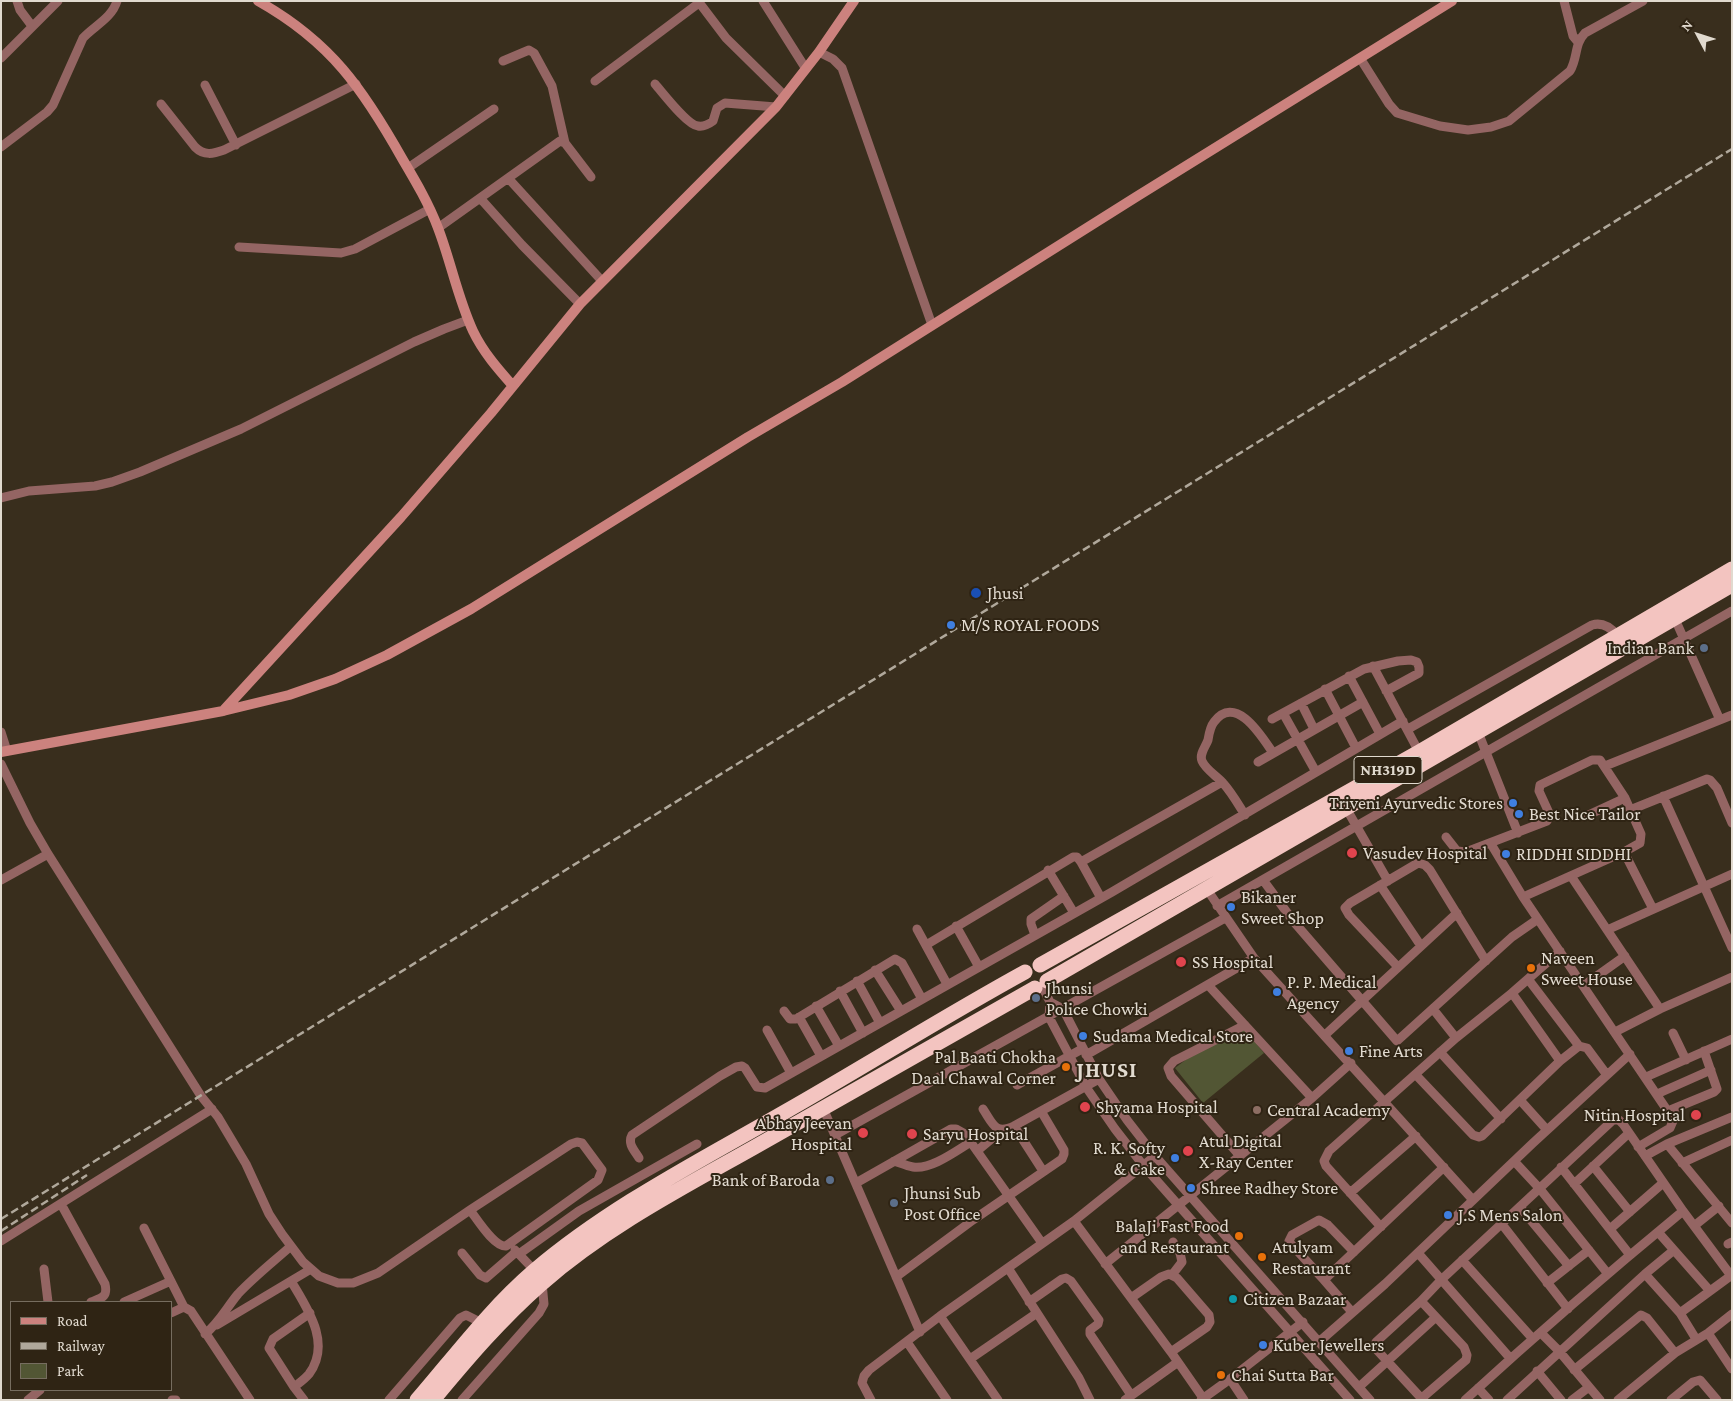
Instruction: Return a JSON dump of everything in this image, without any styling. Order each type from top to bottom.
[{"type":"highway","name":"NH319D","points":[[1040,965],[1417,749],[1611,630],[1732,569]]},
{"type":"highway","name":"NH319D","points":[[434,1400],[489,1334],[535,1273],[575,1257],[639,1212],[1041,985],[1732,585]]},
{"type":"highway","points":[[417,1400],[474,1319],[502,1301],[577,1237],[638,1197],[880,1058],[990,991],[1025,972],[1030,966],[1040,965],[1047,973],[1041,985],[1026,982],[1025,972]]},
{"type":"street","points":[[17,1],[20,10],[32,26]]},
{"type":"street","points":[[1,58],[58,1]]},
{"type":"street","points":[[1,147],[47,112],[53,105],[83,38],[107,18],[118,1]]},
{"type":"street","points":[[258,1],[285,17],[320,44],[356,84],[408,168],[430,209],[468,320],[489,357],[514,386]]},
{"type":"street","points":[[763,1],[806,69]]},
{"type":"street","points":[[223,710],[401,517],[514,386],[580,304],[776,107],[819,52],[854,1]]},
{"type":"street","points":[[1,732],[4,751],[289,696],[360,668],[417,640],[479,604],[932,325],[1452,1]]},
{"type":"street","points":[[1564,1],[1573,36],[1578,42]]},
{"type":"street","points":[[1360,58],[1389,104],[1397,113],[1440,126],[1468,130],[1491,127],[1509,121],[1519,114],[1570,71],[1576,62],[1578,42],[1585,33],[1643,1]]},
{"type":"street","points":[[595,81],[699,2],[732,45],[785,96]]},
{"type":"street","points":[[503,61],[529,50],[534,53],[552,86],[565,142],[591,177]]},
{"type":"street","points":[[819,52],[833,59],[842,68],[932,325]]},
{"type":"street","points":[[161,104],[198,151],[209,154],[236,145],[356,84]]},
{"type":"street","points":[[655,84],[689,121],[696,126],[713,121],[717,108],[725,103],[776,107]]},
{"type":"street","points":[[205,85],[236,145]]},
{"type":"street","points":[[408,168],[494,109]]},
{"type":"street","points":[[438,228],[557,142],[565,142]]},
{"type":"street","points":[[508,178],[602,281]]},
{"type":"street","points":[[480,198],[580,304]]},
{"type":"street","points":[[239,247],[340,253],[355,249],[430,209]]},
{"type":"street","points":[[1,498],[29,491],[96,486],[140,472],[241,429],[414,342],[468,320]]},
{"type":"street","points":[[1218,906],[1732,610]]},
{"type":"street","points":[[1675,619],[1720,720]]},
{"type":"street","points":[[639,1158],[631,1145],[630,1139],[632,1135],[728,1072],[742,1066],[761,1089],[1101,898],[1380,734],[1407,728],[1592,625],[1598,624],[1611,630]]},
{"type":"street","points":[[1272,719],[1349,676],[1373,666],[1411,660],[1417,662],[1420,667],[1417,675],[1386,691]]},
{"type":"street","points":[[1373,666],[1417,749]]},
{"type":"street","points":[[1349,676],[1380,734]]},
{"type":"street","points":[[1325,690],[1356,748]]},
{"type":"street","points":[[1258,762],[1363,702]]},
{"type":"street","points":[[1301,703],[1314,729]]},
{"type":"street","points":[[1245,815],[1222,782],[1208,769],[1201,758],[1211,727],[1219,717],[1233,713],[1243,716],[1256,729],[1273,753]]},
{"type":"street","points":[[1284,713],[1316,772]]},
{"type":"street","points":[[1605,766],[1732,715]]},
{"type":"street","points":[[1478,732],[1518,833]]},
{"type":"street","points":[[1446,837],[1454,849],[1461,853],[1491,844],[1548,821],[1549,813],[1539,791],[1543,783],[1592,760],[1600,760],[1630,810],[1642,838],[1638,846],[1523,897]]},
{"type":"street","points":[[1,764],[30,823],[48,854],[251,1172],[274,1224],[303,1262],[319,1276],[338,1283],[353,1283],[378,1273],[571,1144],[577,1142],[586,1146],[602,1170],[600,1176],[517,1252],[486,1278],[480,1275],[462,1253]]},
{"type":"street","points":[[1630,810],[1663,796],[1710,780],[1717,788],[1732,823]]},
{"type":"street","points":[[1081,862],[1222,782]]},
{"type":"street","points":[[1663,796],[1703,886],[1728,929],[1732,948]]},
{"type":"street","points":[[1584,817],[1624,798]]},
{"type":"street","points":[[1346,808],[1357,826],[1384,883],[1421,946]]},
{"type":"street","points":[[1491,844],[1523,897],[1657,1094],[1673,1121],[1670,1128],[1638,1147]]},
{"type":"street","points":[[1624,852],[1653,909]]},
{"type":"street","points":[[1,880],[48,854]]},
{"type":"street","points":[[926,944],[1072,857],[1077,858],[1081,862],[1101,898]]},
{"type":"street","points":[[1398,967],[1349,915],[1345,908],[1350,903],[1414,864],[1422,863],[1430,870],[1486,961]]},
{"type":"street","points":[[1048,870],[1074,913]]},
{"type":"street","points":[[1607,930],[1732,874]]},
{"type":"street","points":[[1572,876],[1660,1009]]},
{"type":"street","points":[[1263,880],[1294,922],[1397,1041],[1512,938],[1538,919]]},
{"type":"street","points":[[1206,888],[1254,958],[1473,1200]]},
{"type":"street","points":[[1035,934],[1030,924],[1031,919],[1064,896]]},
{"type":"street","points":[[1325,1035],[1457,912]]},
{"type":"street","points":[[835,1135],[1225,918]]},
{"type":"street","points":[[956,926],[979,967]]},
{"type":"street","points":[[918,929],[947,984]]},
{"type":"street","points":[[1381,1227],[1326,1166],[1324,1161],[1329,1150],[1456,1038],[1560,951]]},
{"type":"street","points":[[1584,986],[1625,956]]},
{"type":"street","points":[[1017,1085],[1069,1056],[1084,1052],[1254,958]]},
{"type":"street","points":[[784,1011],[790,1019],[796,1019],[893,959],[899,960],[922,999]]},
{"type":"street","points":[[875,970],[901,1011]]},
{"type":"street","points":[[1615,1032],[1660,1009],[1732,977]]},
{"type":"street","points":[[1528,979],[1579,1046],[1587,1048],[1607,1075]]},
{"type":"street","points":[[857,981],[880,1023]]},
{"type":"street","points":[[1041,985],[1050,1002],[1063,1009],[1099,1079],[1155,1156],[1370,1400]]},
{"type":"street","points":[[1208,985],[1312,1098]]},
{"type":"street","points":[[840,991],[863,1033]]},
{"type":"street","points":[[1512,993],[1560,1061]]},
{"type":"street","points":[[1050,1002],[1048,1017],[1086,1087],[1115,1129],[1143,1165],[1350,1400]]},
{"type":"street","points":[[816,1006],[838,1046]]},
{"type":"street","points":[[1433,1009],[1456,1038]]},
{"type":"street","points":[[799,1017],[821,1056]]},
{"type":"street","points":[[1240,1156],[1171,1076],[1168,1068],[1174,1061],[1245,1025]]},
{"type":"street","points":[[767,1030],[791,1073]]},
{"type":"street","points":[[1674,1033],[1686,1060]]},
{"type":"street","points":[[1646,1078],[1732,1039]]},
{"type":"street","points":[[1416,1075],[1476,1137],[1482,1136],[1560,1061],[1579,1046]]},
{"type":"street","points":[[1440,1052],[1501,1119]]},
{"type":"street","points":[[1668,1111],[1714,1092],[1717,1086],[1704,1052]]},
{"type":"street","points":[[1320,1342],[1630,1054]]},
{"type":"street","points":[[1105,1264],[1312,1098],[1350,1063]]},
{"type":"street","points":[[1657,1094],[1711,1070]]},
{"type":"street","points":[[977,1151],[1002,1130],[1014,1126],[1099,1079]]},
{"type":"street","points":[[1520,1100],[1547,1130]]},
{"type":"street","points":[[823,1108],[920,1332]]},
{"type":"street","points":[[1,1241],[212,1109]]},
{"type":"street","points":[[984,1109],[994,1127],[1002,1130]]},
{"type":"street","points":[[896,1276],[1008,1195],[1062,1159],[1064,1154],[1062,1147],[1041,1111]]},
{"type":"street","points":[[1645,1156],[1667,1144],[1732,1117]]},
{"type":"street","points":[[1421,1301],[1464,1347],[1467,1354],[1466,1360],[1422,1399],[1376,1349],[1376,1342],[1610,1121],[1616,1119],[1620,1120],[1683,1211],[1732,1276],[1680,1313]]},
{"type":"street","points":[[1014,1126],[1043,1172]]},
{"type":"street","points":[[856,1183],[952,1130],[960,1130],[971,1142],[1042,1243]]},
{"type":"street","points":[[1574,1184],[1629,1133]]},
{"type":"street","points":[[1350,1193],[1416,1136]]},
{"type":"street","points":[[1682,1163],[1732,1140]]},
{"type":"street","points":[[894,1161],[914,1167],[925,1166],[971,1142]]},
{"type":"street","points":[[517,1252],[579,1211],[697,1144]]},
{"type":"street","points":[[1667,1144],[1731,1220]]},
{"type":"street","points":[[871,1400],[862,1383],[864,1376],[869,1370],[940,1316],[1074,1221],[1155,1156]]},
{"type":"street","points":[[1514,1161],[1540,1189],[1608,1274]]},
{"type":"street","points":[[1593,1166],[1630,1212]]},
{"type":"street","points":[[1324,1280],[1444,1167]]},
{"type":"street","points":[[1561,1167],[1630,1255]]},
{"type":"street","points":[[1610,1229],[1663,1182]]},
{"type":"street","points":[[61,1204],[105,1284],[107,1291],[105,1295],[93,1301]]},
{"type":"street","points":[[1520,1206],[1569,1266]]},
{"type":"street","points":[[1694,1226],[1719,1206]]},
{"type":"street","points":[[462,1400],[539,1313],[544,1304],[535,1273],[517,1252],[503,1247],[496,1242],[470,1210]]},
{"type":"street","points":[[1465,1400],[1510,1358],[1683,1211]]},
{"type":"street","points":[[1352,1312],[1289,1241],[1292,1235],[1319,1220],[1328,1225],[1354,1252]]},
{"type":"street","points":[[1074,1221],[1171,1352],[1202,1399],[1303,1322]]},
{"type":"street","points":[[1501,1223],[1568,1309]]},
{"type":"street","points":[[144,1228],[184,1306],[191,1311],[250,1400]]},
{"type":"street","points":[[1658,1232],[1710,1291]]},
{"type":"street","points":[[1172,1275],[1180,1266],[1182,1258],[1173,1242]]},
{"type":"street","points":[[214,1326],[240,1292],[291,1246]]},
{"type":"street","points":[[1547,1283],[1589,1250]]},
{"type":"street","points":[[1507,1400],[1518,1396],[1538,1371],[1559,1351],[1674,1250]]},
{"type":"street","points":[[1418,1253],[1510,1358]]},
{"type":"street","points":[[1462,1260],[1537,1336],[1559,1351],[1600,1400]]},
{"type":"street","points":[[1008,1268],[1079,1378],[1090,1400]]},
{"type":"street","points":[[44,1269],[48,1301]]},
{"type":"street","points":[[205,1334],[214,1326],[311,1269]]},
{"type":"street","points":[[1131,1298],[1161,1277],[1169,1274],[1177,1278],[1210,1318],[1207,1327],[1171,1352]]},
{"type":"street","points":[[1645,1274],[1680,1313],[1696,1339]]},
{"type":"street","points":[[1030,1302],[1062,1279],[1066,1278],[1071,1281],[1099,1320],[1098,1324],[1090,1330],[1090,1334],[1128,1398],[1178,1362]]},
{"type":"street","points":[[126,1301],[172,1281]]},
{"type":"street","points":[[291,1281],[310,1313],[319,1343],[316,1359],[309,1374],[294,1387]]},
{"type":"street","points":[[172,1312],[184,1306]]},
{"type":"street","points":[[304,1400],[268,1348],[273,1339],[310,1313]]},
{"type":"street","points":[[970,1359],[1036,1313]]},
{"type":"street","points":[[1618,1400],[1675,1353],[1708,1333],[1732,1314]]},
{"type":"street","points":[[1574,1370],[1641,1315],[1647,1318],[1675,1353]]},
{"type":"street","points":[[940,1316],[998,1400]]},
{"type":"street","points":[[1359,1388],[1436,1317]]},
{"type":"street","points":[[389,1400],[457,1320],[474,1319]]},
{"type":"street","points":[[1708,1333],[1730,1365]]},
{"type":"street","points":[[906,1342],[947,1400]]},
{"type":"street","points":[[1538,1371],[1561,1400]]},
{"type":"street","points":[[1230,1379],[1244,1400]]},
{"type":"street","points":[[1671,1400],[1693,1382],[1700,1380],[1717,1400]]},
{"type":"street","points":[[1572,1400],[1589,1387]]},
{"type":"street","points":[[1478,1388],[1489,1400]]},
{"type":"street","points":[[28,1400],[39,1391]]},
{"type":"green space","points":[[1243,1028],[1264,1053],[1203,1103],[1175,1068],[1205,1045]]},
{"type":"railway","points":[[1,1219],[1732,149]]},
{"type":"railway","points":[[1,1231],[87,1175]]},
{"type":"place","name":"Jhusi","points":[[976,593]]},
{"type":"place","name":"M/S ROYAL FOODS","points":[[951,625]]},
{"type":"place","name":"Indian Bank","points":[[1704,648]]},
{"type":"place","name":"Triveni Ayurvedic Stores","points":[[1513,803]]},
{"type":"place","name":"Best Nice Tailor","points":[[1519,814]]},
{"type":"place","name":"Vasudev Hospital","points":[[1352,853]]},
{"type":"place","name":"RIDDHI SIDDHI","points":[[1506,854]]},
{"type":"place","name":"Bikaner Sweet Shop","points":[[1231,907]]},
{"type":"place","name":"SS Hospital","points":[[1181,962]]},
{"type":"place","name":"Naveen Sweet House","points":[[1531,968]]},
{"type":"place","name":"P. P. Medical Agency","points":[[1277,992]]},
{"type":"place","name":"Jhunsi Police Chowki","points":[[1036,998]]},
{"type":"place","name":"Sudama Medical Store","points":[[1083,1036]]},
{"type":"place","name":"Fine Arts","points":[[1349,1051]]},
{"type":"place","name":"Pal Baati Chokha Daal Chawal Corner","points":[[1066,1067]]},
{"type":"place","name":"Shyama Hospital","points":[[1085,1107]]},
{"type":"place","name":"Central Academy","points":[[1257,1110]]},
{"type":"place","name":"Nitin Hospital","points":[[1696,1115]]},
{"type":"place","name":"Abhay Jeevan Hospital","points":[[863,1133]]},
{"type":"place","name":"Saryu Hospital","points":[[912,1134]]},
{"type":"place","name":"Atul Digital X-Ray Center","points":[[1188,1151]]},
{"type":"place","name":"R. K. Softy & Cake","points":[[1175,1158]]},
{"type":"place","name":"Bank of Baroda","points":[[830,1180]]},
{"type":"place","name":"Shree Radhey Store","points":[[1191,1188]]},
{"type":"place","name":"Jhunsi Sub Post Office","points":[[894,1203]]},
{"type":"place","name":"J.S Mens Salon","points":[[1448,1215]]},
{"type":"place","name":"BalaJi Fast Food and Restaurant","points":[[1239,1236]]},
{"type":"place","name":"Atulyam Restaurant","points":[[1262,1257]]},
{"type":"place","name":"Citizen Bazaar","points":[[1233,1299]]},
{"type":"place","name":"Kuber Jewellers","points":[[1263,1345]]},
{"type":"place","name":"Chai Sutta Bar","points":[[1221,1375]]},
{"type":"district","name":"JHUSI","points":[[1107,1070]]}]
